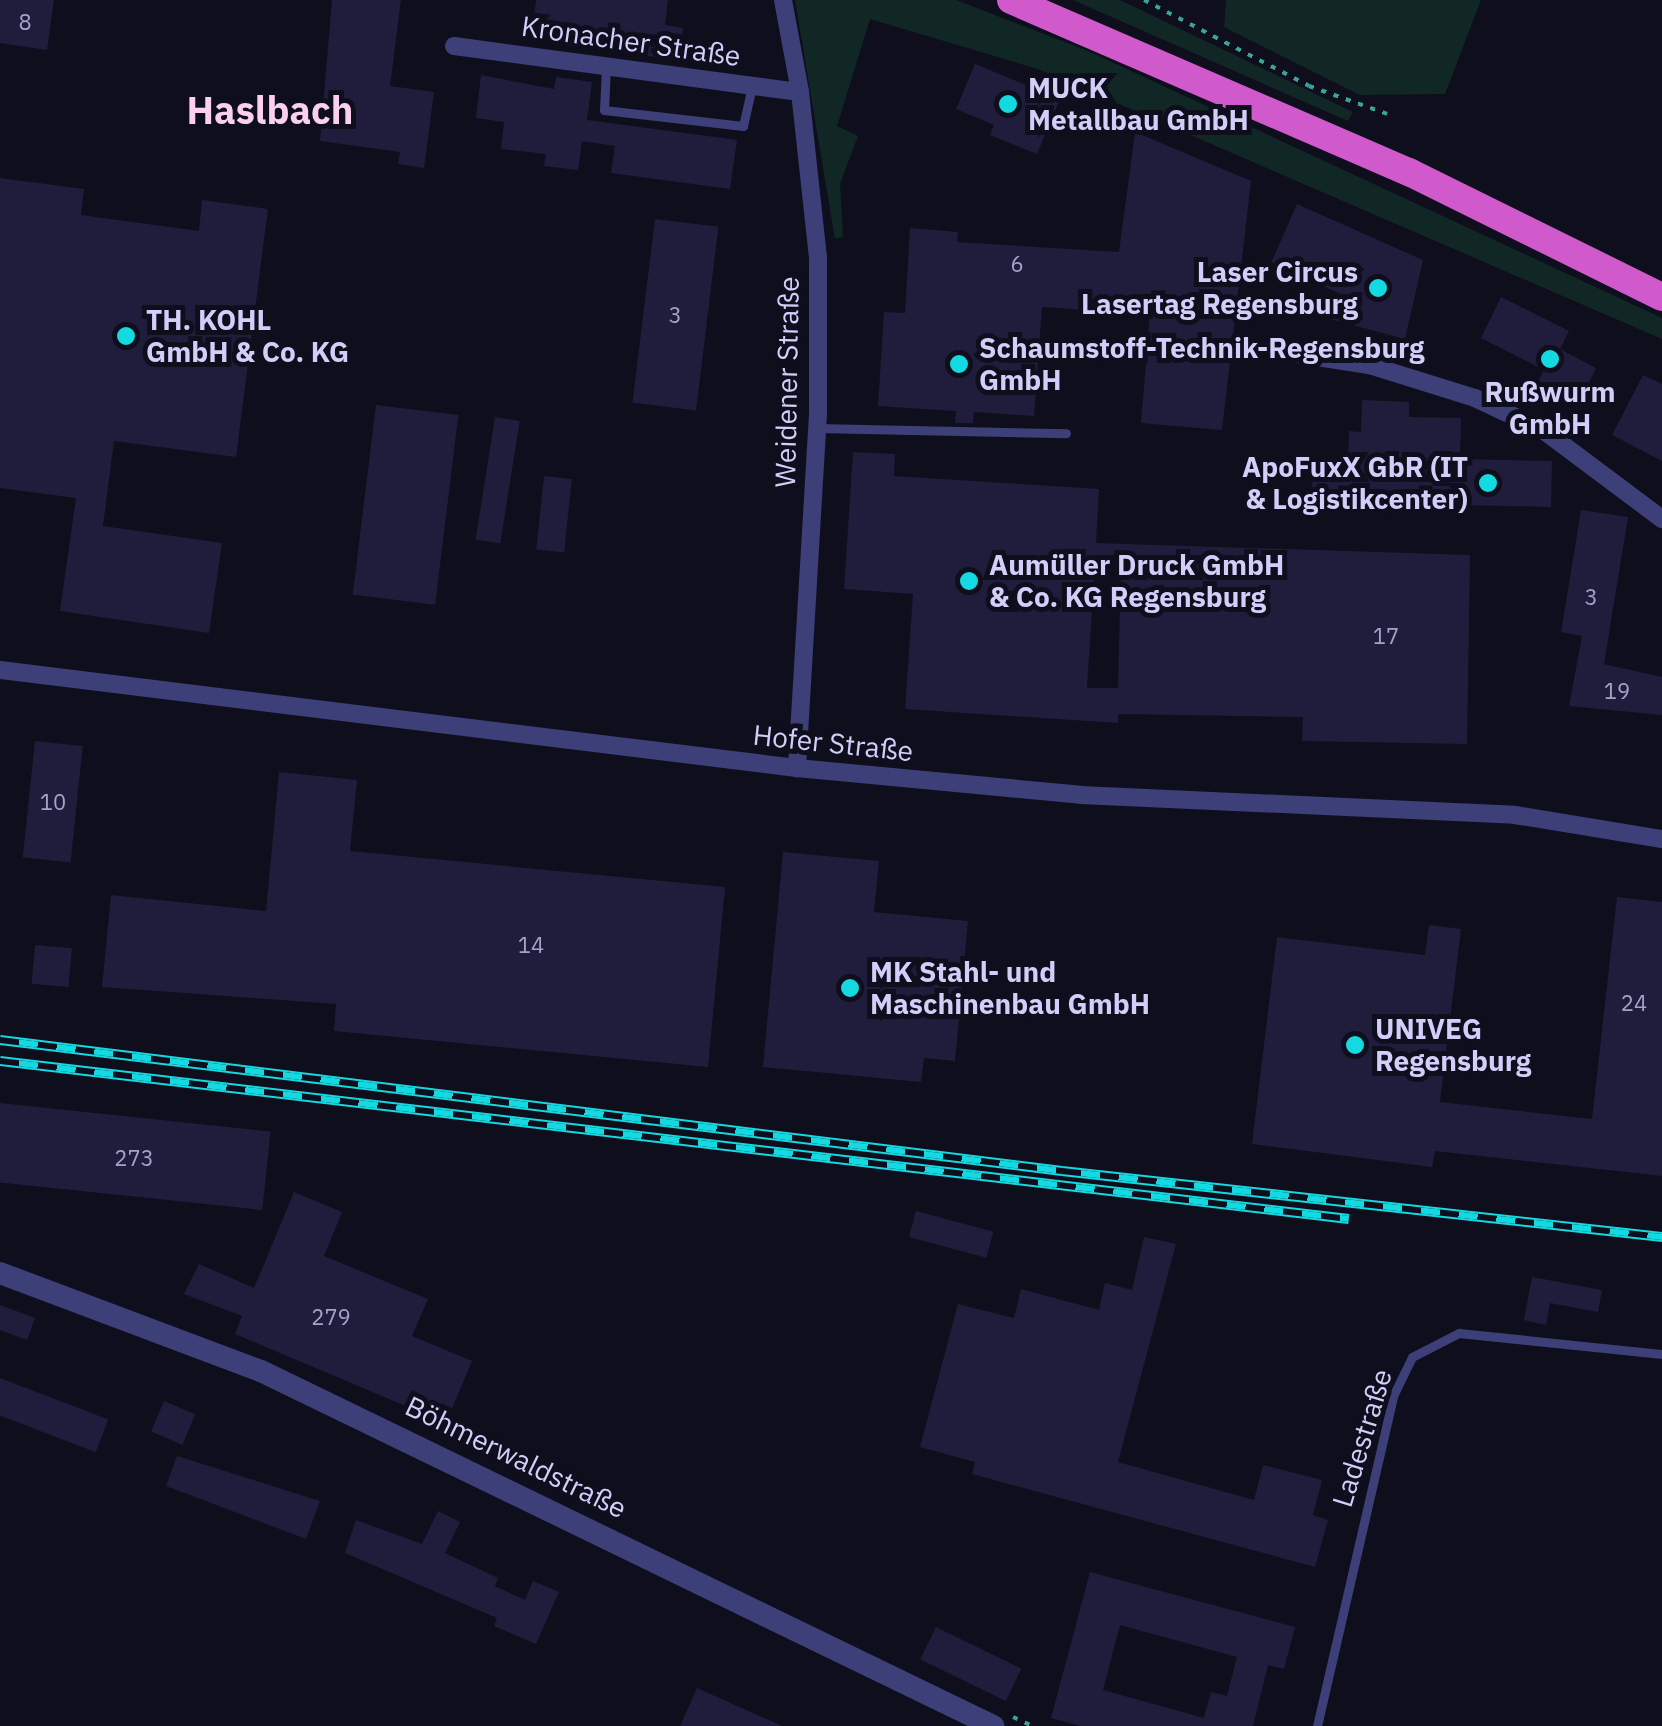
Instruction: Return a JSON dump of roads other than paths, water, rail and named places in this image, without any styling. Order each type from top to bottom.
[{"type":"highway","points":[[1010,0],[1408,172],[1662,298]]},
{"type":"street","name":"Weidener Straße","points":[[783,0],[800,92],[818,258],[817,428],[797,768]]},
{"type":"street","name":"Kronacher Straße","points":[[454,46],[800,92]]},
{"type":"street","points":[[1298,354],[1369,365],[1476,398],[1543,430],[1662,520]]},
{"type":"street","name":"Hofer Straße","points":[[0,670],[797,768],[1081,795],[1515,815],[1662,839]]},
{"type":"street","name":"Böhmerwaldstraße","points":[[0,1273],[261,1371],[993,1726]]},
{"type":"lane","points":[[606,66],[604,110],[743,126],[752,85]]},
{"type":"lane","points":[[817,428],[1066,433]]},
{"type":"lane","name":"Ladestraße","points":[[1317,1726],[1393,1396],[1412,1357],[1459,1334],[1662,1354]]},
{"type":"railway","points":[[0,1040],[1062,1171],[1662,1237]]},
{"type":"railway","points":[[0,1061],[1349,1219]]},
{"type":"place","name":"MUCK Metallbau GmbH","points":[[1008,104]]},
{"type":"place","name":"Laser Circus Lasertag Regensburg","points":[[1378,288]]},
{"type":"place","name":"TH. KOHL GmbH & Co. KG","points":[[126,336]]},
{"type":"place","name":"Rußwurm GmbH","points":[[1550,359]]},
{"type":"place","name":"Schaumstoff-Technik-Regensburg GmbH","points":[[959,364]]},
{"type":"place","name":"ApoFuxX GbR (IT & Logistikcenter)","points":[[1488,483]]},
{"type":"place","name":"Aumüller Druck GmbH & Co. KG Regensburg","points":[[969,581]]},
{"type":"place","name":"MK Stahl- und Maschinenbau GmbH","points":[[850,988]]},
{"type":"place","name":"UNIVEG Regensburg","points":[[1355,1045]]},
{"type":"district","name":"Haslbach","points":[[270,110]]}]
